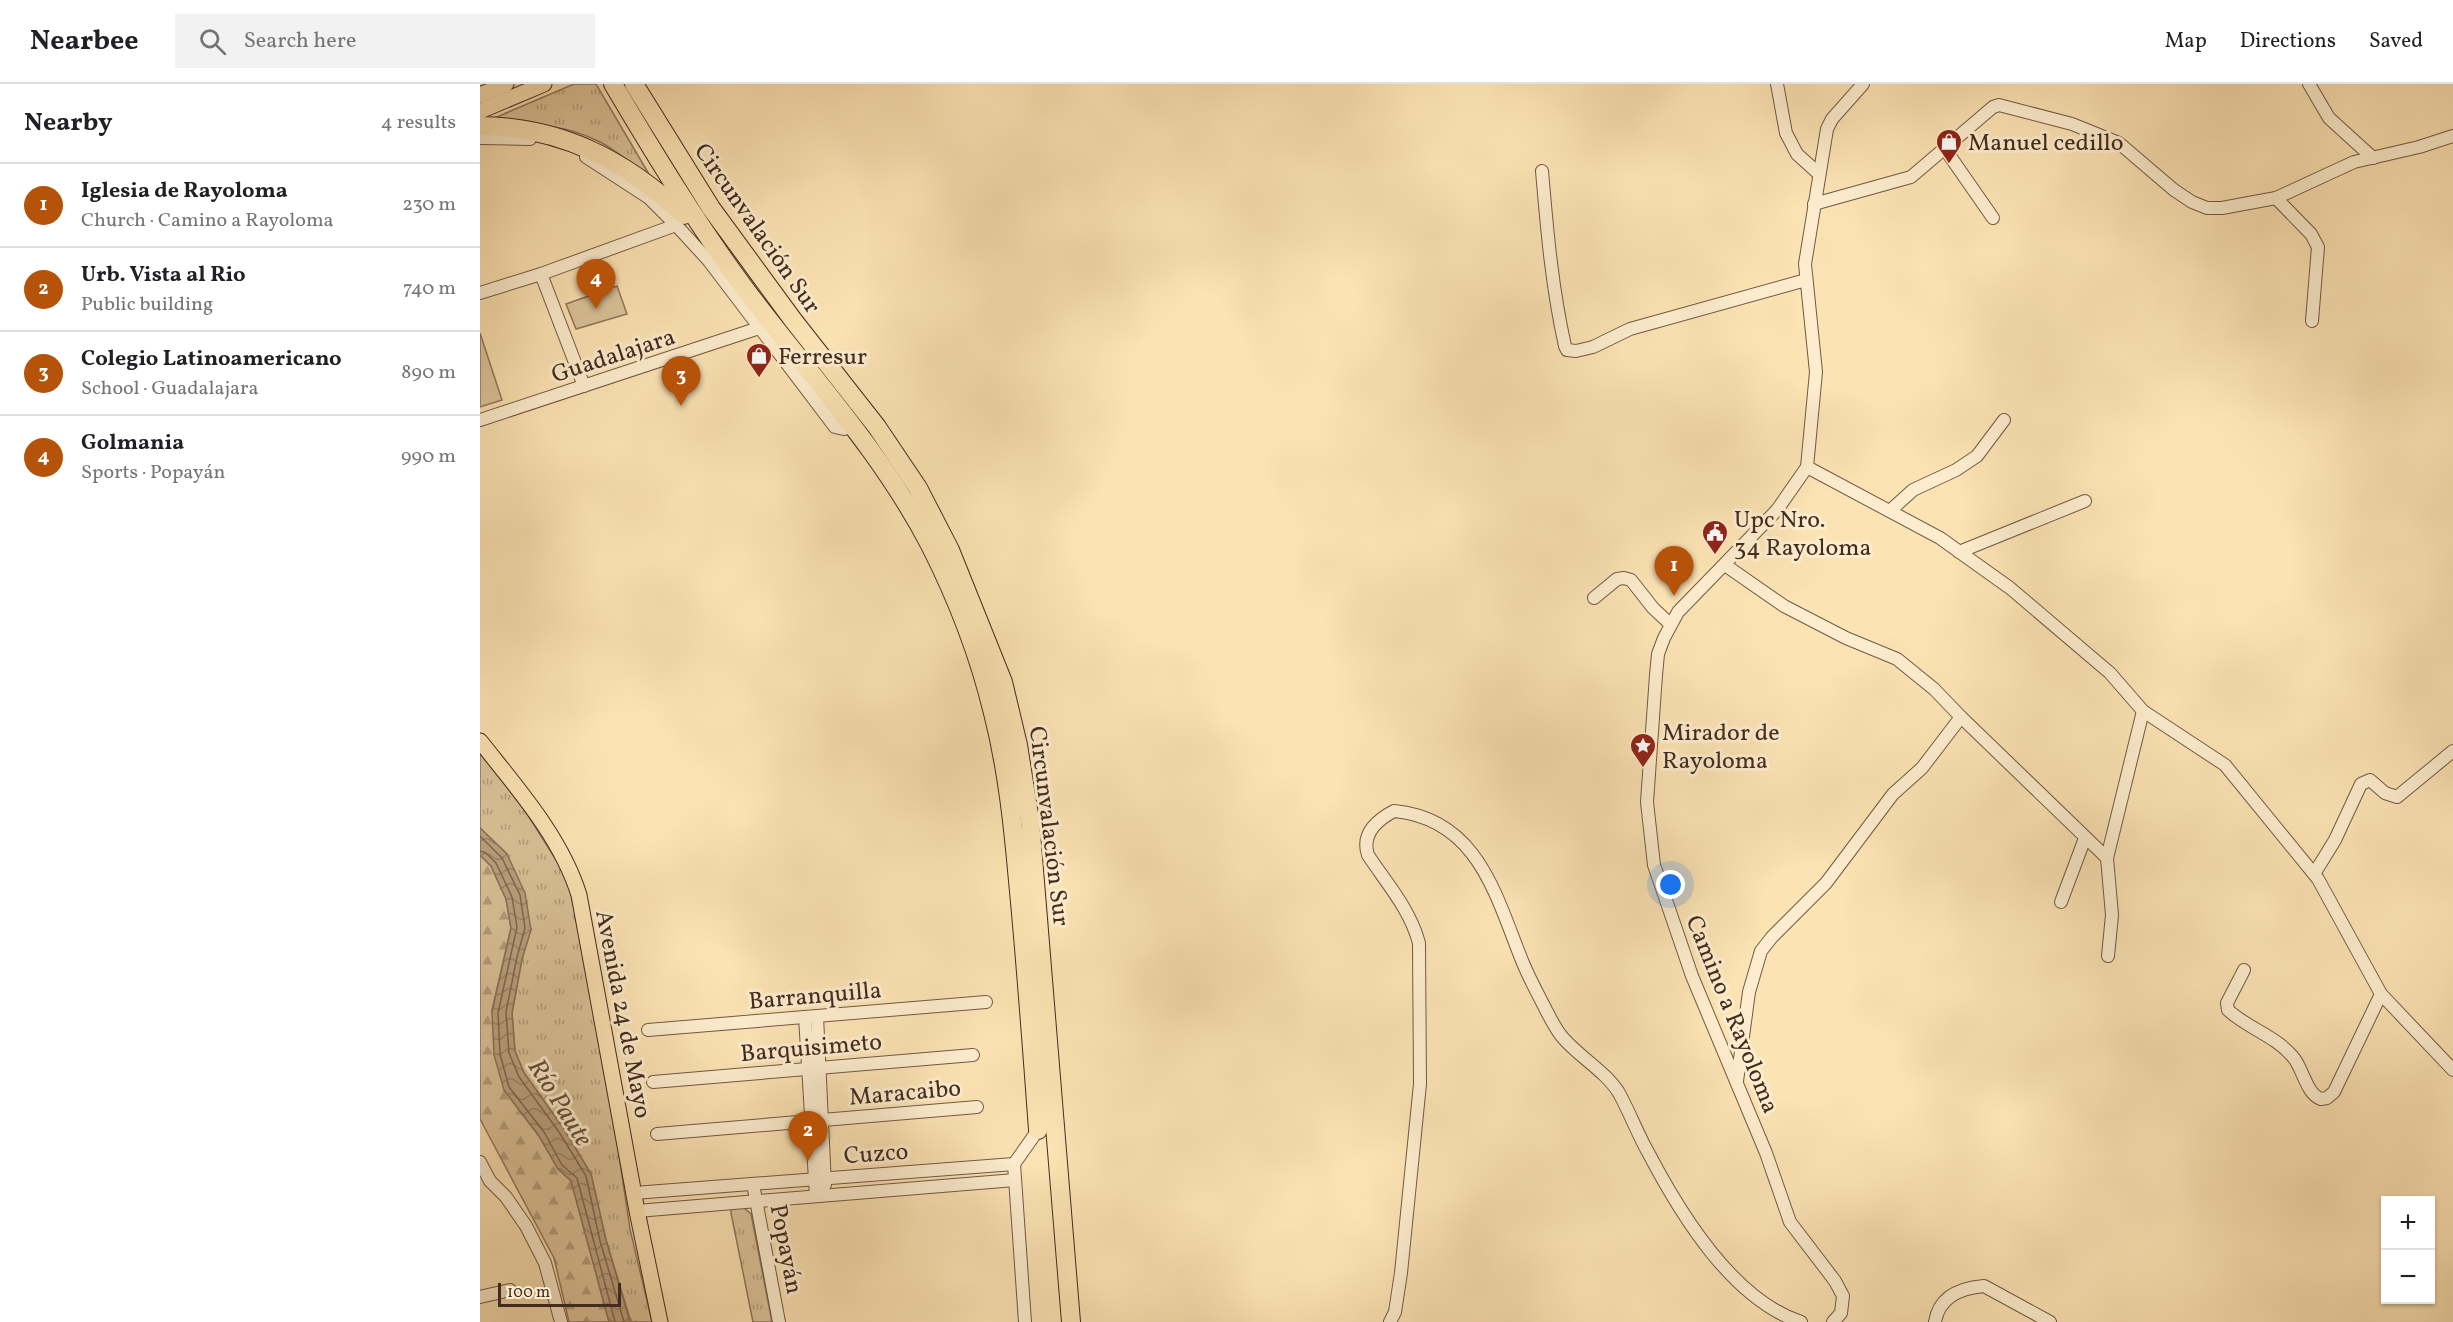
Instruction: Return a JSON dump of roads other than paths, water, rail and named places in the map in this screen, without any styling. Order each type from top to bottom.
[{"type":"highway","name":"Circunvalación Sur","points":[[613,84],[670,180],[708,238],[714,257],[853,427],[885,471],[929,543],[969,633],[993,711],[1003,757],[1013,830],[1027,974],[1038,1130]]},
{"type":"highway","name":"Circunvalación Sur","points":[[634,84],[711,208],[793,320],[902,461],[950,550],[1003,682],[1018,745],[1030,821],[1071,1322]]},
{"type":"highway","points":[[480,126],[503,126],[544,132],[579,144],[631,171],[658,191],[708,238]]},
{"type":"main road","points":[[480,95],[506,84]]},
{"type":"main road","points":[[480,111],[544,84]]},
{"type":"main road","name":"Avenida 24 de Mayo","points":[[480,741],[539,819],[564,857],[579,895],[637,1211],[660,1322]]},
{"type":"street","points":[[1777,84],[1786,133],[1797,154],[1818,173]]},
{"type":"street","name":"Camino a Rayoloma","points":[[1833,1322],[1841,1313],[1842,1296],[1835,1281],[1790,1222],[1766,1153],[1692,976],[1654,866],[1647,802],[1659,654],[1670,624],[1678,612],[1777,510],[1807,467],[1816,372],[1805,264],[1818,173],[1827,129],[1832,119],[1863,84]]},
{"type":"street","points":[[2308,84],[2329,118],[2373,158]]},
{"type":"street","points":[[1814,204],[1911,177],[1993,107],[1999,105],[2072,124],[2119,143],[2174,190],[2192,202],[2207,208],[2222,208],[2276,198],[2354,162],[2419,147],[2453,136]]},
{"type":"street","points":[[480,138],[526,138],[568,148],[597,163],[649,198],[676,225],[714,257],[759,328],[835,427],[844,429],[853,427]]},
{"type":"street","points":[[1944,149],[1993,218]]},
{"type":"street","points":[[1542,171],[1548,253],[1556,305],[1567,350],[1576,351],[1593,347],[1630,329],[1806,280]]},
{"type":"street","points":[[2276,198],[2311,234],[2318,247],[2312,321]]},
{"type":"street","points":[[480,293],[541,274],[676,225]]},
{"type":"street","points":[[541,274],[584,386]]},
{"type":"street","name":"Guadalajara","points":[[480,420],[759,328]]},
{"type":"street","points":[[1891,510],[1914,490],[1956,470],[1977,456],[2004,420]]},
{"type":"street","points":[[1807,467],[1940,538],[2010,588],[2110,673],[2144,711],[2225,765],[2314,874],[2381,994],[2453,1070]]},
{"type":"street","points":[[1959,552],[2085,501]]},
{"type":"street","points":[[1725,565],[1784,606],[1846,638],[1897,659],[1934,689],[2106,858]]},
{"type":"street","points":[[1594,598],[1617,579],[1631,580],[1653,608],[1670,624]]},
{"type":"street","points":[[2108,956],[2112,915],[2106,858],[2144,711]]},
{"type":"street","points":[[1737,1082],[1749,992],[1761,951],[1826,883],[1893,794],[1922,768],[1961,717]]},
{"type":"street","points":[[2314,874],[2335,840],[2361,784],[2370,780],[2385,793],[2397,797],[2453,751]]},
{"type":"street","points":[[1390,1322],[1395,1312],[1401,1273],[1420,1084],[1419,942],[1414,924],[1405,907],[1368,855],[1366,847],[1373,826],[1394,811],[1409,812],[1427,818],[1444,827],[1465,843],[1484,868],[1524,966],[1562,1038],[1618,1092],[1674,1199],[1725,1269],[1754,1297],[1776,1312],[1801,1322]]},
{"type":"street","points":[[2061,902],[2085,838]]},
{"type":"street","points":[[2244,970],[2227,1006],[2229,1012],[2286,1049],[2301,1068],[2313,1093],[2321,1099],[2328,1098],[2334,1092],[2381,994]]},
{"type":"street","name":"Barranquilla","points":[[648,1030],[986,1002]]},
{"type":"street","points":[[811,1016],[821,1196]]},
{"type":"street","name":"Barquisimeto","points":[[653,1082],[973,1055]]},
{"type":"street","name":"Maracaibo","points":[[657,1134],[978,1107]]},
{"type":"street","points":[[1025,1322],[1014,1164],[1038,1130]]},
{"type":"street","points":[[480,1162],[490,1182],[506,1197],[526,1226],[545,1263],[560,1322]]},
{"type":"street","name":"Cuzco","points":[[634,1193],[1014,1164]]},
{"type":"street","name":"Cuzco","points":[[637,1211],[1015,1180]]},
{"type":"street","name":"Popayán","points":[[753,1184],[779,1322]]},
{"type":"street","points":[[1935,1322],[1940,1306],[1947,1298],[1972,1287],[1984,1286],[2050,1322]]},
{"type":"street","points":[[480,1297],[510,1290]]},
{"type":"water","points":[[480,828],[507,854],[525,893],[531,930],[522,959],[512,1013],[515,1051],[524,1073],[564,1129],[591,1174],[606,1240],[630,1322],[609,1322],[571,1181],[558,1169],[539,1136],[504,1090],[494,1055],[492,1012],[511,928],[506,899],[491,866],[480,855]]},
{"type":"place","name":"Manuel cedillo","points":[[1949,165]]},
{"type":"place","name":"Golmania","points":[[596,309]]},
{"type":"place","name":"Ferresur","points":[[759,379]]},
{"type":"place","name":"Colegio Latinoamericano","points":[[681,406]]},
{"type":"place","name":"Upc Nro. 34 Rayoloma","points":[[1715,556]]},
{"type":"place","name":"Iglesia de Rayoloma","points":[[1674,596]]},
{"type":"place","name":"Mirador de Rayoloma","points":[[1643,769]]},
{"type":"place","name":"Urb. Vista al Rio","points":[[808,1161]]},
{"type":"water label","name":"Río Paute","points":[[561,1102]]}]
